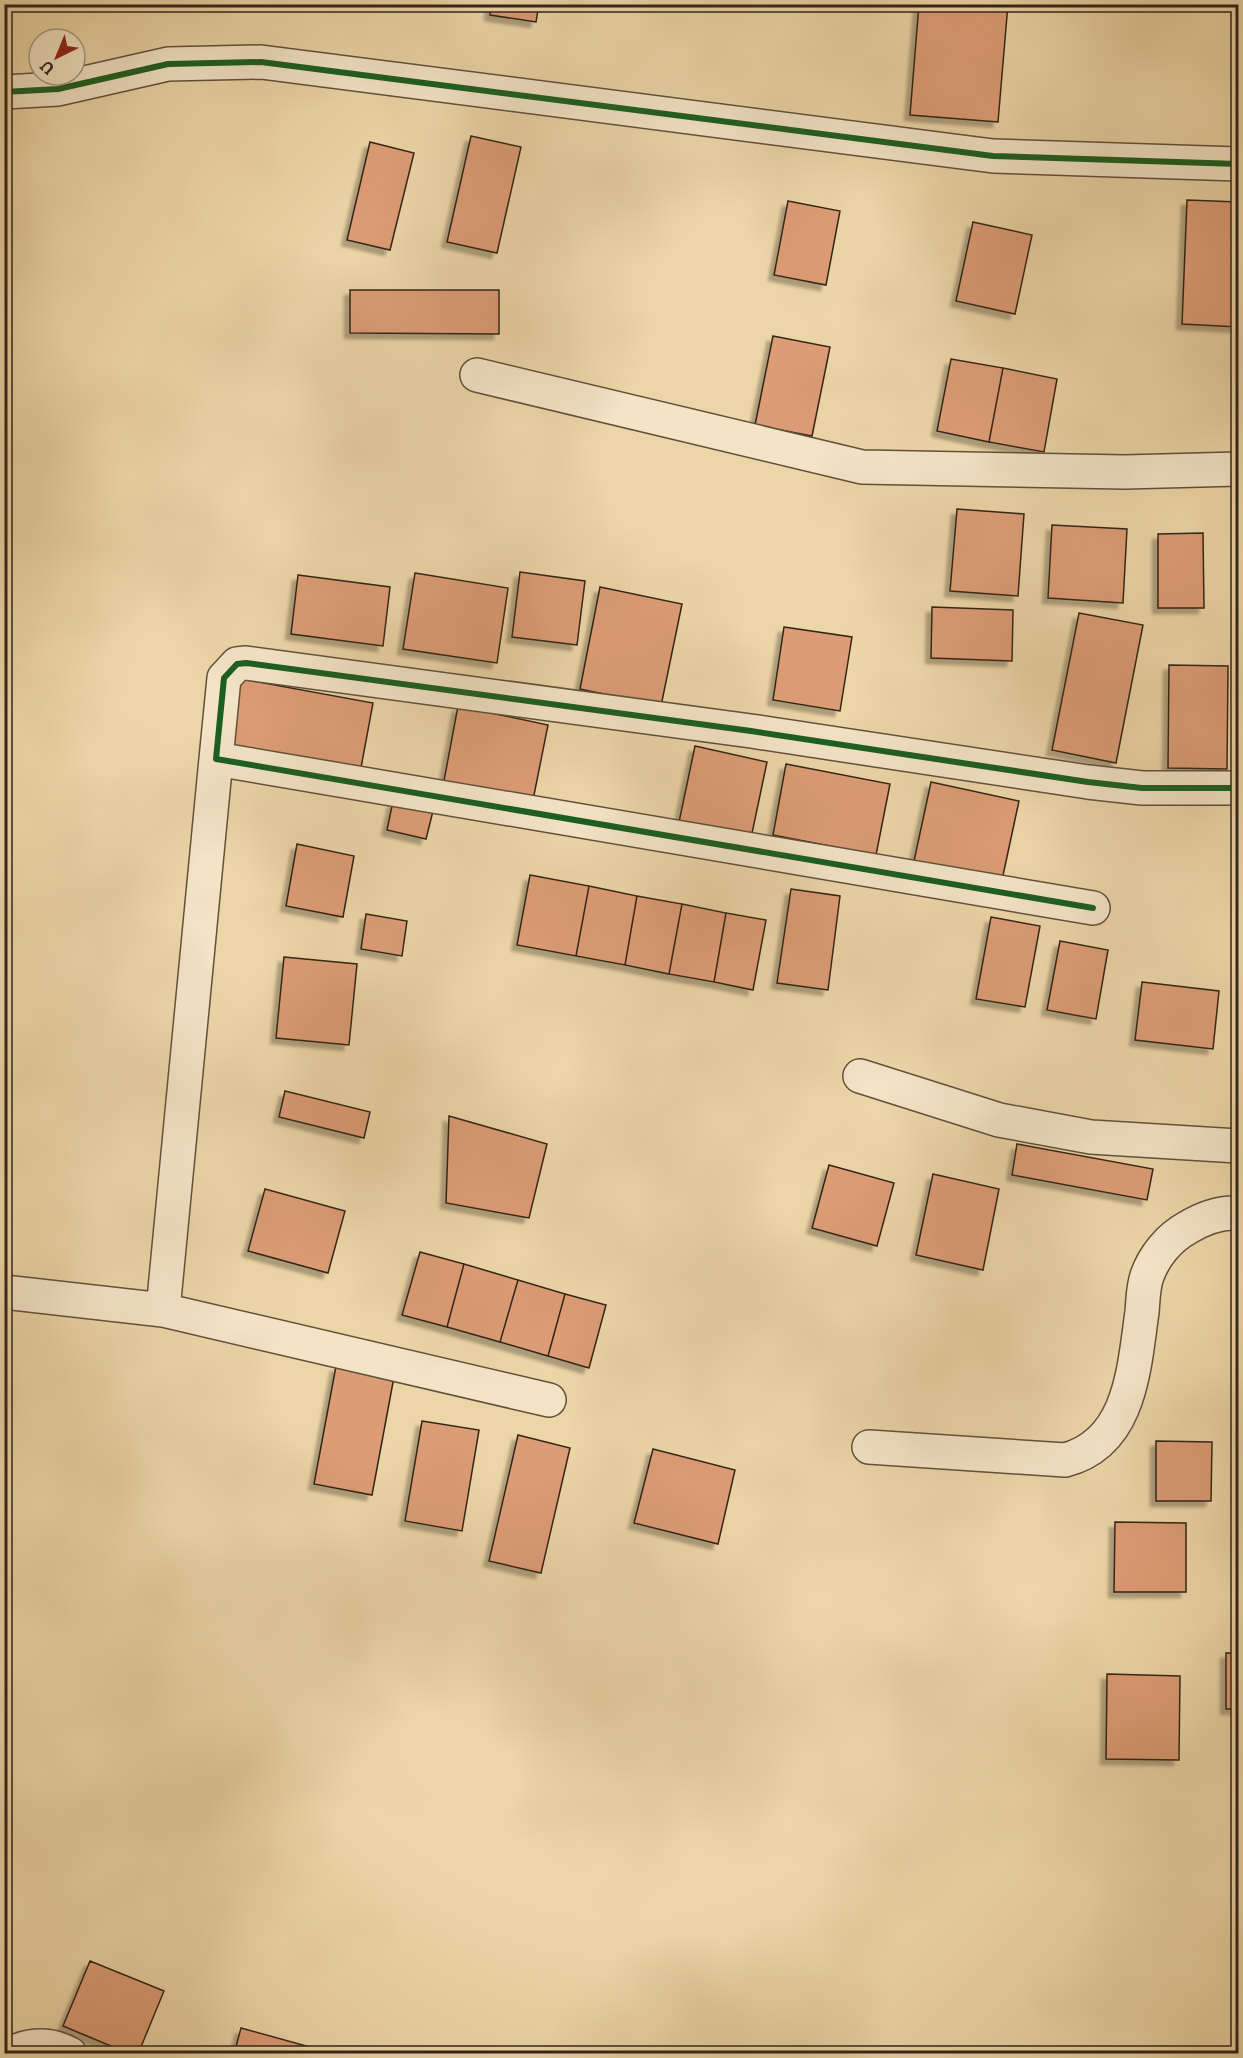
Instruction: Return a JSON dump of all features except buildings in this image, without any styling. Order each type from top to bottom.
[{"type":"street","points":[[4,92],[58,89],[168,64],[261,62],[993,156],[1239,164]]},
{"type":"street","points":[[477,375],[862,467],[1125,472],[1239,469]]},
{"type":"street","points":[[163,1310],[224,678],[237,664],[246,663],[751,731],[1088,782],[1142,788],[1239,788]]},
{"type":"street","points":[[216,759],[1093,908]]},
{"type":"street","points":[[860,1076],[999,1120],[1091,1137],[1239,1146]]},
{"type":"street","points":[[870,1447],[1065,1460],[1078,1457],[1101,1440],[1124,1405],[1132,1384],[1146,1277],[1159,1252],[1176,1234],[1199,1220],[1224,1212],[1239,1213]]},
{"type":"street","points":[[4,1292],[163,1310],[549,1400]]},
{"type":"street","points":[[9,2054],[39,2045],[57,2047],[70,2054]]},
{"type":"cycle path","points":[[4,92],[58,89],[168,64],[261,62],[993,156],[1238,164]]},
{"type":"cycle path","points":[[1093,908],[216,759],[224,678],[237,664],[246,663],[751,731],[1088,782],[1142,788],[1238,788]]}]
